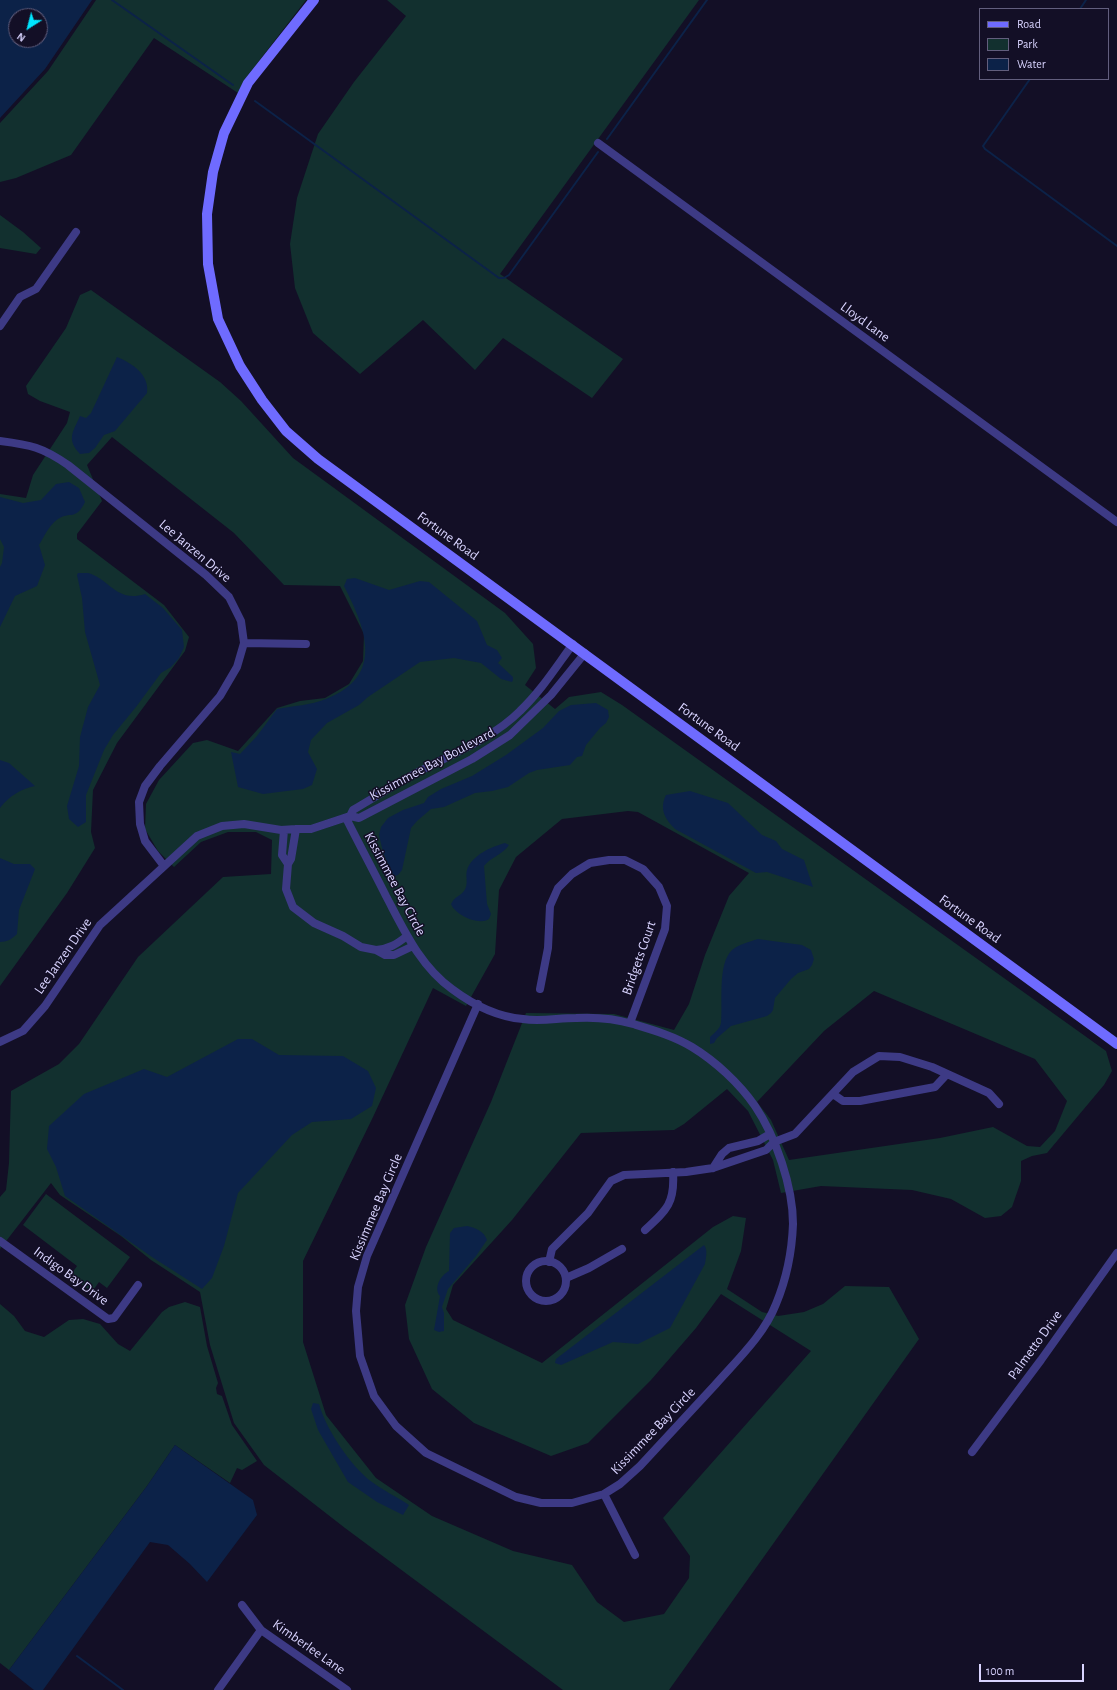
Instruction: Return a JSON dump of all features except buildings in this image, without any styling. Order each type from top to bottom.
[{"type":"street","name":"Fortune Road","points":[[314,0],[248,83],[224,134],[213,172],[207,214],[208,264],[218,319],[240,366],[262,400],[286,432],[318,459],[573,644],[1117,1044]]},
{"type":"street","name":"Lloyd Lane","points":[[598,143],[1117,522]]},
{"type":"street","points":[[0,326],[20,297],[36,289],[76,232]]},
{"type":"street","name":"Lee Janzen Drive","points":[[0,440],[31,445],[50,453],[68,465],[206,574],[229,597],[241,621],[244,643],[237,667],[220,696],[160,766],[145,786],[139,802],[140,824],[145,842],[164,866]]},
{"type":"street","points":[[244,643],[306,644]]},
{"type":"street","name":"Kissimmee Bay Boulevard","points":[[573,644],[543,686],[520,711],[505,724],[353,810],[348,817],[358,818],[472,759],[510,735],[531,717],[553,693],[585,653]]},
{"type":"street","points":[[543,686],[553,693]]},
{"type":"street","points":[[444,758],[451,770]]},
{"type":"street","name":"Lee Janzen Drive","points":[[0,1042],[23,1031],[45,1006],[100,925],[197,836],[222,826],[244,824],[284,830],[311,829],[348,817]]},
{"type":"street","name":"Kissimmee Bay Circle","points":[[348,817],[413,946],[428,967],[452,989],[498,1014],[523,1020],[599,1018],[630,1023],[668,1036],[691,1046],[714,1062],[736,1083],[755,1106],[772,1138],[789,1192],[793,1224],[788,1263],[776,1305],[754,1342],[640,1466],[620,1484],[604,1494],[572,1503],[541,1503],[516,1497],[426,1453],[396,1426],[374,1396],[360,1356],[356,1311],[358,1287],[367,1256],[478,1004]]},
{"type":"street","points":[[296,829],[291,859],[288,864],[286,889],[293,907],[314,923],[343,936],[361,947],[376,950],[385,955],[394,955],[413,946]]},
{"type":"street","points":[[284,830],[282,855],[288,864]]},
{"type":"street","name":"Bridgets Court","points":[[540,989],[548,948],[550,906],[558,888],[572,874],[590,863],[609,860],[625,860],[643,869],[659,887],[667,906],[665,929],[630,1023]]},
{"type":"street","points":[[376,950],[392,947],[407,936]]},
{"type":"street","points":[[713,1168],[722,1154],[729,1148],[795,1134],[853,1072],[879,1056],[900,1057],[932,1067],[989,1093],[999,1104]]},
{"type":"street","points":[[833,1094],[843,1101],[860,1101],[935,1087],[947,1074]]},
{"type":"street","points":[[549,1262],[552,1249],[588,1213],[611,1181],[624,1175],[713,1168],[766,1150],[772,1138]]},
{"type":"street","points":[[645,1230],[664,1211],[672,1199],[674,1188],[673,1172]]},
{"type":"street","name":"Indigo Bay Drive","points":[[0,1241],[108,1319],[114,1318],[138,1285]]},
{"type":"street","points":[[566,1278],[589,1268],[622,1249]]},
{"type":"street","name":"Palmetto Drive","points":[[972,1452],[1041,1360],[1117,1253]]},
{"type":"street","points":[[549,1262],[560,1267],[566,1278],[564,1291],[560,1297],[547,1301],[534,1297],[527,1286],[528,1274],[536,1264],[549,1262]]},
{"type":"street","points":[[604,1494],[635,1555]]},
{"type":"street","name":"Kimberlee Lane","points":[[242,1606],[261,1630],[347,1690]]},
{"type":"street","points":[[218,1690],[261,1630]]},
{"type":"green space","points":[[96,0],[306,0],[245,79],[238,93],[154,38],[71,155],[16,178],[0,182],[0,123],[48,71]]},
{"type":"green space","points":[[387,0],[699,0],[500,274],[623,359],[592,398],[503,338],[475,370],[423,320],[360,374],[313,333],[295,288],[290,244],[297,198],[318,134],[354,82],[406,16]]},
{"type":"green space","points":[[0,215],[41,248],[36,254],[0,248]]},
{"type":"green space","points":[[91,290],[220,382],[241,401],[293,458],[505,613],[533,644],[536,668],[525,685],[555,709],[569,697],[601,692],[622,705],[1106,1051],[1112,1071],[1104,1085],[1047,1153],[1032,1156],[1021,1161],[1021,1181],[1012,1207],[1001,1216],[985,1218],[951,1199],[912,1190],[821,1186],[781,1193],[773,1160],[748,1111],[727,1089],[684,1124],[674,1130],[581,1133],[512,1220],[453,1285],[446,1309],[453,1320],[542,1363],[713,1227],[733,1216],[746,1218],[741,1251],[727,1289],[762,1312],[778,1316],[804,1312],[823,1304],[845,1286],[889,1287],[919,1339],[669,1690],[563,1690],[345,1528],[264,1465],[234,1423],[210,1345],[200,1292],[151,1260],[121,1236],[60,1195],[51,1183],[0,1249],[0,1197],[6,1190],[9,1163],[11,1091],[59,1064],[79,1044],[138,957],[223,877],[271,874],[272,840],[256,832],[228,832],[201,842],[174,867],[158,851],[145,829],[146,804],[159,780],[193,743],[207,740],[238,751],[277,708],[300,701],[325,698],[349,684],[363,661],[364,634],[340,586],[284,585],[234,533],[112,437],[87,465],[102,501],[77,534],[77,539],[164,605],[189,637],[185,651],[117,743],[93,790],[91,832],[95,848],[67,893],[0,986],[0,494],[26,498],[33,475],[67,423],[70,412],[40,401],[28,394],[26,386],[66,328],[80,295]],"holes":[[[628,811],[638,812],[749,873],[729,896],[705,955],[689,1004],[674,1030],[614,1014],[526,1013],[491,1102],[426,1247],[405,1305],[409,1339],[432,1389],[474,1423],[551,1456],[588,1443],[651,1380],[696,1328],[721,1294],[811,1351],[663,1518],[690,1556],[689,1578],[664,1614],[624,1622],[597,1602],[572,1565],[513,1551],[432,1516],[376,1478],[326,1415],[303,1342],[303,1261],[373,1117],[433,988],[466,1006],[495,954],[499,890],[516,857],[562,819]],[[874,991],[1035,1059],[1067,1101],[1055,1131],[1040,1147],[1027,1146],[993,1127],[940,1138],[789,1160],[771,1120],[757,1102],[824,1031]]]},
{"type":"green space","points":[[46,1194],[130,1257],[107,1288],[99,1282],[92,1292],[70,1276],[77,1266],[23,1225]]},
{"type":"green space","points":[[185,1302],[200,1307],[207,1346],[218,1383],[216,1388],[217,1394],[222,1396],[232,1425],[257,1461],[242,1470],[237,1468],[230,1483],[175,1445],[147,1486],[9,1670],[0,1663],[0,1304],[14,1316],[25,1331],[44,1337],[69,1320],[83,1319],[100,1324],[118,1344],[130,1351],[162,1312],[169,1307]]},
{"type":"water","points":[[0,0],[92,0],[45,69],[0,118]]},
{"type":"water","points":[[117,357],[139,370],[146,381],[147,393],[115,431],[104,435],[95,448],[89,453],[80,454],[73,444],[73,431],[80,416],[86,418],[91,413]]},
{"type":"water","points":[[69,482],[79,488],[85,502],[79,512],[58,519],[49,528],[39,545],[45,565],[37,586],[15,596],[0,627],[0,567],[4,547],[0,539],[0,497],[23,503],[41,500],[56,484]]},
{"type":"water","points":[[78,573],[88,573],[96,576],[120,593],[135,596],[145,594],[163,608],[182,630],[184,647],[179,658],[171,667],[161,673],[113,735],[104,750],[86,795],[86,822],[78,827],[69,819],[67,806],[79,766],[80,737],[88,707],[100,685],[85,632],[82,598],[77,575]]},
{"type":"water","points":[[355,578],[389,590],[420,581],[429,582],[477,621],[487,645],[497,650],[502,658],[498,663],[513,677],[512,682],[501,679],[481,663],[454,658],[420,662],[368,697],[359,705],[327,723],[311,740],[308,752],[317,769],[312,785],[303,789],[263,794],[238,787],[231,752],[240,754],[257,736],[277,709],[308,704],[326,699],[345,689],[357,678],[363,664],[365,650],[364,635],[359,619],[344,586],[347,579]]},
{"type":"water","points":[[596,703],[608,710],[609,717],[606,723],[586,745],[582,756],[577,757],[570,765],[537,770],[529,773],[508,787],[475,793],[444,807],[431,809],[411,828],[402,870],[395,876],[392,873],[383,852],[379,835],[381,827],[388,818],[403,810],[424,803],[428,797],[441,789],[472,776],[506,755],[543,728],[559,711],[571,705]]},
{"type":"water","points":[[0,760],[9,763],[35,786],[16,794],[7,800],[0,808]]},
{"type":"water","points":[[690,791],[728,803],[762,835],[776,841],[782,849],[804,860],[813,887],[767,872],[756,873],[675,829],[664,814],[664,800],[666,795]]},
{"type":"water","points":[[505,843],[509,845],[484,866],[487,904],[491,914],[489,919],[485,921],[474,920],[457,912],[451,904],[454,899],[465,889],[469,865],[483,852]]},
{"type":"water","points":[[0,858],[14,864],[30,864],[35,869],[19,910],[17,934],[9,940],[0,942]]},
{"type":"water","points":[[758,939],[802,945],[811,950],[814,959],[812,965],[809,969],[798,973],[791,979],[775,998],[771,1013],[767,1016],[731,1026],[717,1038],[714,1043],[710,1044],[710,1037],[718,1029],[721,1023],[722,974],[727,956],[738,946]]},
{"type":"water","points":[[238,1039],[252,1039],[279,1055],[343,1056],[368,1071],[376,1088],[372,1106],[351,1119],[312,1122],[292,1135],[238,1193],[224,1246],[212,1278],[202,1289],[152,1257],[65,1196],[56,1167],[47,1149],[49,1126],[84,1094],[144,1069],[167,1077]]},
{"type":"water","points":[[467,1226],[479,1230],[484,1234],[487,1240],[476,1256],[448,1289],[442,1307],[444,1313],[444,1331],[439,1332],[434,1330],[440,1296],[437,1289],[443,1275],[449,1271],[450,1233],[454,1228]]},
{"type":"water","points":[[704,1245],[706,1251],[705,1264],[670,1328],[638,1344],[613,1342],[561,1365],[555,1363],[556,1359]]},
{"type":"water","points":[[313,1403],[319,1404],[322,1414],[333,1436],[356,1467],[372,1482],[409,1505],[403,1515],[377,1502],[348,1482],[318,1430],[311,1409]]},
{"type":"water","points":[[175,1445],[253,1500],[257,1515],[207,1582],[190,1564],[168,1545],[150,1542],[43,1690],[34,1690],[9,1670],[147,1486]]},
{"type":"waterway","points":[[112,0],[233,85]]},
{"type":"waterway","points":[[607,139],[707,0]]},
{"type":"waterway","points":[[1081,8],[1086,0]]},
{"type":"waterway","points":[[1029,80],[983,146],[985,149],[1117,246]]},
{"type":"waterway","points":[[255,101],[499,278],[504,278],[509,275],[598,152]]},
{"type":"waterway","points":[[77,1656],[123,1690]]}]
